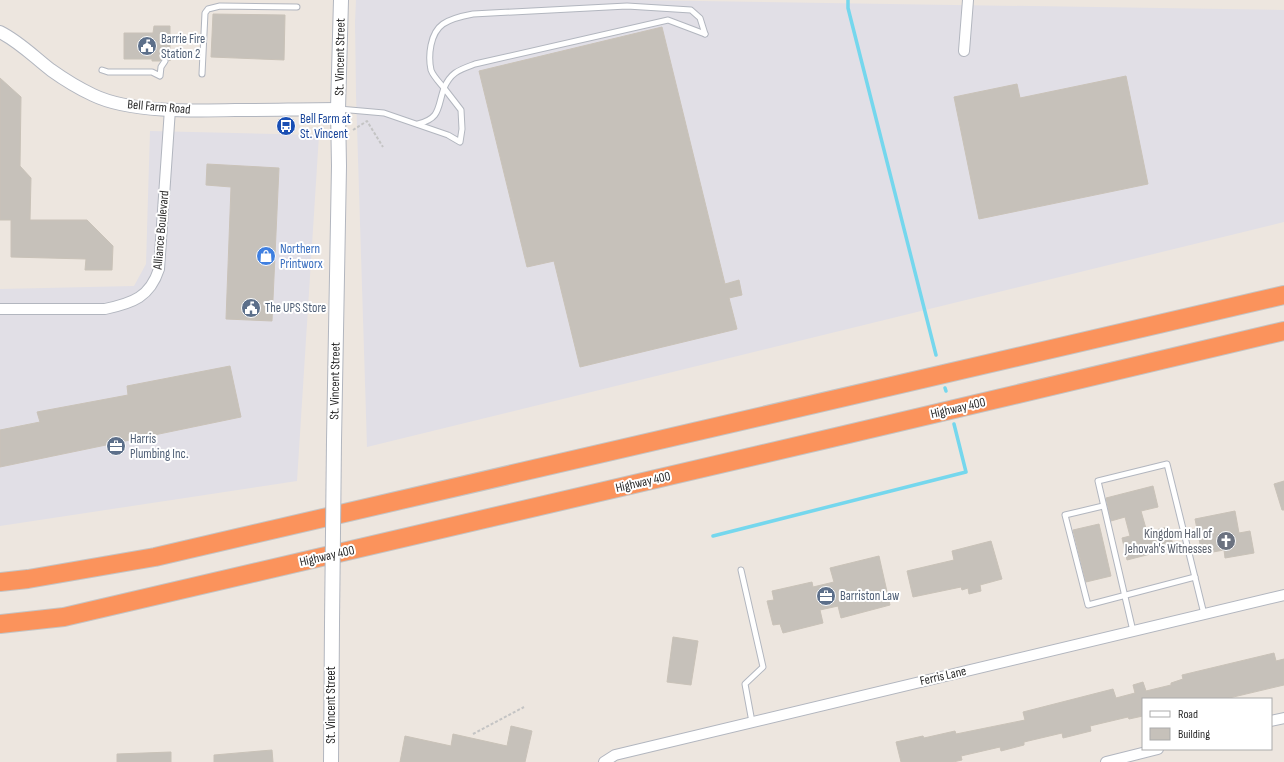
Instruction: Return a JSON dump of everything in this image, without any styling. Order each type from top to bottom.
[{"type":"highway","points":[[0,582],[28,579],[155,557],[1284,295]]},
{"type":"highway","name":"Highway 400","points":[[0,624],[64,617],[847,435],[1284,330]]},
{"type":"main road","name":"St. Vincent Street","points":[[331,762],[334,441],[339,159],[338,108],[341,0]]},
{"type":"street","points":[[964,51],[968,0]]},
{"type":"street","name":"Bell Farm Road","points":[[0,32],[18,43],[51,70],[75,87],[116,103],[202,111],[338,108]]},
{"type":"street","name":"Alliance Boulevard","points":[[0,309],[105,309],[121,306],[135,300],[146,292],[155,281],[160,268],[170,109]]},
{"type":"street","name":"Ferris Lane","points":[[604,762],[615,754],[1284,595]]},
{"type":"street","points":[[1272,721],[1284,718]]},
{"type":"street","points":[[1106,762],[1154,750]]},
{"type":"lane","points":[[202,74],[205,13],[208,9],[220,6],[297,7]]},
{"type":"lane","points":[[338,108],[384,113],[448,135],[460,142],[462,128],[461,110],[444,88],[432,72],[430,49],[434,35],[442,24],[456,17],[467,15],[627,6],[691,10],[700,18],[706,34],[668,20],[475,64],[458,71],[448,79],[444,88],[436,115],[427,122],[418,124]]},
{"type":"lane","points":[[158,61],[161,68]]},
{"type":"lane","points":[[102,70],[108,72],[152,72],[160,76],[164,61]]},
{"type":"lane","points":[[1133,631],[1098,481],[1167,464],[1204,614]]},
{"type":"lane","points":[[1103,506],[1065,515],[1088,605],[1195,578]]},
{"type":"lane","points":[[741,570],[763,667],[745,684],[752,722]]},
{"type":"path","points":[[353,130],[367,121],[383,147]]},
{"type":"path","points":[[473,734],[524,707]]},
{"type":"shaded area","points":[[356,0],[635,0],[1284,10],[1284,222],[367,447],[356,94]]},
{"type":"shaded area","points":[[150,131],[319,135],[297,481],[0,526],[0,289],[134,286],[146,264]]},
{"type":"building","points":[[213,14],[285,15],[284,60],[211,57]]},
{"type":"building","name":"Barrie Fire Station 2","points":[[154,26],[170,26],[170,61],[165,57],[160,61],[152,61],[152,59],[124,59],[124,33],[153,33]]},
{"type":"building","points":[[662,27],[725,284],[739,280],[742,295],[729,298],[737,329],[580,367],[554,261],[527,267],[479,71]]},
{"type":"building","points":[[1126,76],[1148,184],[979,219],[954,97],[1017,84],[1020,98]]},
{"type":"building","points":[[0,78],[21,97],[20,166],[31,178],[30,220],[87,220],[113,246],[112,270],[85,270],[86,259],[11,257],[11,220],[0,220]]},
{"type":"building","points":[[207,164],[279,168],[272,321],[226,319],[231,187],[206,185]]},
{"type":"building","points":[[230,366],[241,417],[0,467],[0,430],[40,422],[37,412],[128,395],[127,386]]},
{"type":"building","points":[[1284,481],[1284,510],[1282,510],[1274,484]]},
{"type":"building","points":[[1153,486],[1158,507],[1141,511],[1147,532],[1168,527],[1174,548],[1127,560],[1122,538],[1130,536],[1125,517],[1111,521],[1106,498]]},
{"type":"building","name":"Kingdom Hall of Jehovah's Witnesses","points":[[1235,511],[1239,533],[1250,531],[1254,553],[1225,558],[1224,550],[1202,554],[1195,519]]},
{"type":"building","points":[[1099,524],[1111,576],[1086,582],[1073,530]]},
{"type":"building","points":[[991,541],[1002,579],[980,585],[981,591],[969,594],[968,588],[962,590],[961,587],[913,597],[907,571],[954,560],[952,551]]},
{"type":"building","points":[[879,556],[890,605],[841,618],[838,606],[820,610],[823,623],[783,633],[780,624],[773,625],[767,601],[774,600],[772,591],[812,582],[813,587],[834,582],[830,568]]},
{"type":"building","points":[[673,637],[698,641],[691,685],[667,682]]},
{"type":"building","points":[[1274,653],[1276,661],[1284,659],[1284,685],[1229,698],[1142,698],[1142,716],[1129,719],[1128,717],[1090,726],[1091,731],[1063,738],[1062,733],[1024,742],[1024,745],[1001,751],[1000,747],[961,756],[962,760],[953,762],[901,762],[896,742],[955,731],[956,734],[1025,720],[1023,712],[1113,689],[1116,698],[1135,693],[1133,685],[1143,682],[1146,691],[1171,685],[1171,683],[1183,679],[1182,675]]},
{"type":"building","points":[[511,726],[532,731],[525,762],[400,762],[405,736],[451,746],[453,734],[507,746]]},
{"type":"building","points":[[272,750],[273,762],[214,762],[214,755]]},
{"type":"building","points":[[171,752],[171,762],[117,762],[117,754]]},
{"type":"waterway","points":[[848,0],[848,8],[936,355]]},
{"type":"waterway","points":[[713,536],[966,472],[954,424]]},
{"type":"place","name":"Barrie Fire Station 2","points":[[147,46]]},
{"type":"place","name":"Bell Farm at St. Vincent","points":[[286,126]]},
{"type":"place","name":"Northern Printworx","points":[[266,256]]},
{"type":"place","name":"The UPS Store","points":[[251,308]]},
{"type":"place","name":"Harris Plumbing Inc.","points":[[116,446]]},
{"type":"place","name":"Kingdom Hall of Jehovah's Witnesses","points":[[1226,541]]},
{"type":"place","name":"Barriston Law","points":[[826,596]]}]
